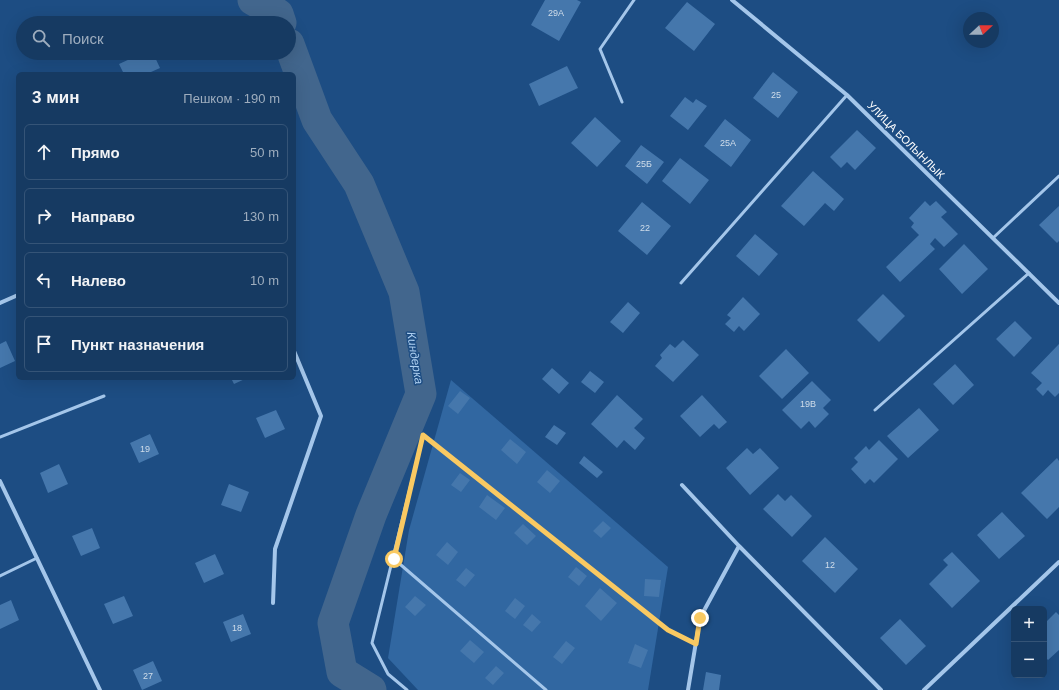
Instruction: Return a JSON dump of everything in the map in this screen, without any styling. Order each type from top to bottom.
[{"type":"street","name":"УЛИЦА БОЛЫНЛЫК","points":[[732,0],[847,95],[1059,303]]},
{"type":"street","points":[[0,303],[16,296]]},
{"type":"street","points":[[273,602],[275,549],[321,416],[296,356]]},
{"type":"street","points":[[0,481],[100,690]]},
{"type":"street","points":[[682,485],[739,546],[882,690]]},
{"type":"street","points":[[688,690],[700,618],[739,546]]},
{"type":"street","points":[[924,690],[1059,562]]},
{"type":"lane","points":[[622,102],[600,49],[634,0]]},
{"type":"lane","points":[[681,284],[847,95]]},
{"type":"lane","points":[[992,238],[1059,176]]},
{"type":"lane","points":[[875,410],[1029,273]]},
{"type":"lane","points":[[0,437],[104,396]]},
{"type":"lane","points":[[406,690],[388,674],[372,642],[394,559],[423,435],[668,630],[696,644]]},
{"type":"lane","points":[[0,576],[37,558]]},
{"type":"lane","points":[[394,559],[546,690]]},
{"type":"shaded area","points":[[451,380],[668,567],[648,690],[418,690],[388,658],[409,530]]},
{"type":"building","points":[[545,0],[577,0],[581,2],[559,41],[531,25]]},
{"type":"building","points":[[687,2],[715,24],[694,51],[665,28]]},
{"type":"building","points":[[128,60],[156,60],[160,68],[151,72],[123,72],[119,64]]},
{"type":"building","points":[[567,66],[578,88],[539,106],[529,84]]},
{"type":"building","points":[[773,72],[798,92],[778,118],[753,98]]},
{"type":"building","points":[[685,97],[693,103],[696,99],[707,106],[688,130],[670,116]]},
{"type":"building","points":[[595,117],[621,141],[597,167],[571,143]]},
{"type":"building","points":[[725,119],[751,140],[731,167],[704,146]]},
{"type":"building","points":[[857,130],[876,148],[855,170],[847,162],[841,168],[830,157]]},
{"type":"building","points":[[641,145],[664,162],[647,184],[625,166]]},
{"type":"building","points":[[680,158],[709,180],[690,204],[662,181]]},
{"type":"building","points":[[813,171],[844,199],[834,211],[825,203],[804,226],[781,206]]},
{"type":"building","points":[[925,201],[930,206],[936,201],[947,212],[941,217],[958,234],[944,247],[935,238],[930,244],[935,249],[900,282],[886,267],[919,235],[911,227],[914,223],[909,218]]},
{"type":"building","points":[[642,202],[671,226],[647,255],[618,231]]},
{"type":"building","points":[[1059,206],[1059,241],[1057,243],[1039,225]]},
{"type":"building","points":[[755,234],[778,254],[759,276],[736,256]]},
{"type":"building","points":[[964,244],[988,269],[962,294],[939,269]]},
{"type":"building","points":[[883,294],[905,316],[879,342],[857,320]]},
{"type":"building","points":[[743,297],[760,314],[744,331],[739,326],[734,332],[725,324],[731,318],[727,315]]},
{"type":"building","points":[[628,302],[640,313],[623,333],[610,322]]},
{"type":"building","points":[[1015,321],[1032,338],[1014,357],[996,339]]},
{"type":"building","points":[[683,340],[699,355],[673,382],[655,366],[662,358],[660,355],[670,344],[675,348]]},
{"type":"building","points":[[6,341],[15,361],[0,368],[0,344]]},
{"type":"building","points":[[1059,344],[1059,393],[1055,397],[1048,390],[1043,396],[1036,389],[1042,383],[1031,373]]},
{"type":"building","points":[[786,349],[809,373],[782,399],[759,376]]},
{"type":"building","points":[[955,364],[974,385],[953,405],[933,384]]},
{"type":"building","points":[[552,368],[569,383],[559,394],[542,379]]},
{"type":"building","points":[[590,371],[604,382],[595,393],[581,382]]},
{"type":"building","points":[[232,380],[243,380],[234,384]]},
{"type":"building","points":[[812,381],[831,400],[823,408],[829,414],[815,428],[809,421],[801,429],[782,410]]},
{"type":"building","points":[[460,391],[470,398],[458,414],[448,406]]},
{"type":"building","points":[[617,395],[643,419],[634,428],[645,438],[635,450],[624,440],[617,448],[591,424]]},
{"type":"building","points":[[702,395],[727,422],[719,429],[714,424],[700,437],[680,416]]},
{"type":"building","points":[[919,408],[939,430],[908,458],[887,436]]},
{"type":"building","points":[[276,410],[285,429],[265,438],[256,418]]},
{"type":"building","points":[[554,425],[566,433],[557,445],[545,437]]},
{"type":"building","points":[[150,434],[159,454],[139,463],[130,443]]},
{"type":"building","points":[[510,439],[526,452],[517,464],[501,450]]},
{"type":"building","points":[[879,440],[898,459],[874,483],[870,479],[865,484],[851,469],[858,462],[854,458],[866,446],[869,450]]},
{"type":"building","points":[[747,448],[753,454],[760,448],[779,468],[750,495],[726,468]]},
{"type":"building","points":[[584,456],[603,472],[597,478],[579,463]]},
{"type":"building","points":[[1057,458],[1059,461],[1059,507],[1047,519],[1021,493]]},
{"type":"building","points":[[59,464],[68,484],[48,493],[40,473]]},
{"type":"building","points":[[547,470],[560,481],[550,493],[537,482]]},
{"type":"building","points":[[460,473],[470,480],[461,492],[451,485]]},
{"type":"building","points":[[229,484],[249,492],[241,512],[221,505]]},
{"type":"building","points":[[778,494],[785,501],[791,495],[812,516],[792,537],[763,509]]},
{"type":"building","points":[[487,495],[505,508],[496,520],[479,507]]},
{"type":"building","points":[[1002,512],[1025,536],[999,559],[977,535]]},
{"type":"building","points":[[603,521],[611,528],[601,538],[593,531]]},
{"type":"building","points":[[523,524],[536,536],[527,545],[514,533]]},
{"type":"building","points":[[92,528],[100,548],[81,556],[72,536]]},
{"type":"building","points":[[825,537],[858,569],[835,593],[802,561]]},
{"type":"building","points":[[447,542],[458,552],[448,565],[436,555]]},
{"type":"building","points":[[952,552],[980,581],[952,608],[929,584],[948,565],[943,560]]},
{"type":"building","points":[[215,554],[224,574],[204,583],[195,563]]},
{"type":"building","points":[[576,567],[587,576],[579,586],[568,577]]},
{"type":"building","points":[[466,568],[475,575],[465,587],[456,580]]},
{"type":"building","points":[[645,579],[661,580],[659,597],[644,596]]},
{"type":"building","points":[[600,588],[617,603],[601,621],[585,606]]},
{"type":"building","points":[[124,596],[133,616],[113,624],[104,604]]},
{"type":"building","points":[[415,596],[426,605],[415,616],[405,607]]},
{"type":"building","points":[[515,598],[525,606],[515,619],[505,611]]},
{"type":"building","points":[[11,600],[19,620],[0,629],[0,605]]},
{"type":"building","points":[[1056,612],[1059,615],[1059,650],[1048,660],[1047,659],[1047,621]]},
{"type":"building","points":[[243,614],[251,634],[231,642],[223,622]]},
{"type":"building","points":[[532,614],[541,622],[532,632],[523,625]]},
{"type":"building","points":[[900,619],[926,646],[906,665],[880,638]]},
{"type":"building","points":[[470,640],[484,652],[474,663],[460,651]]},
{"type":"building","points":[[566,641],[575,648],[562,664],[553,657]]},
{"type":"building","points":[[635,644],[648,650],[641,668],[628,663]]},
{"type":"building","points":[[153,661],[162,681],[142,690],[133,670]]},
{"type":"building","points":[[496,666],[504,673],[493,685],[485,678]]},
{"type":"building","points":[[706,672],[721,675],[719,690],[703,690]]},
{"type":"waterway","name":"Киндерка","points":[[253,0],[278,14],[279,16]]},
{"type":"waterway","name":"Киндерка","points":[[295,60],[317,120],[359,184],[404,292],[421,394],[371,515],[333,623],[342,672],[371,690]]},
{"type":"route","points":[[394,559],[423,435],[668,630],[696,644],[700,618]]}]
